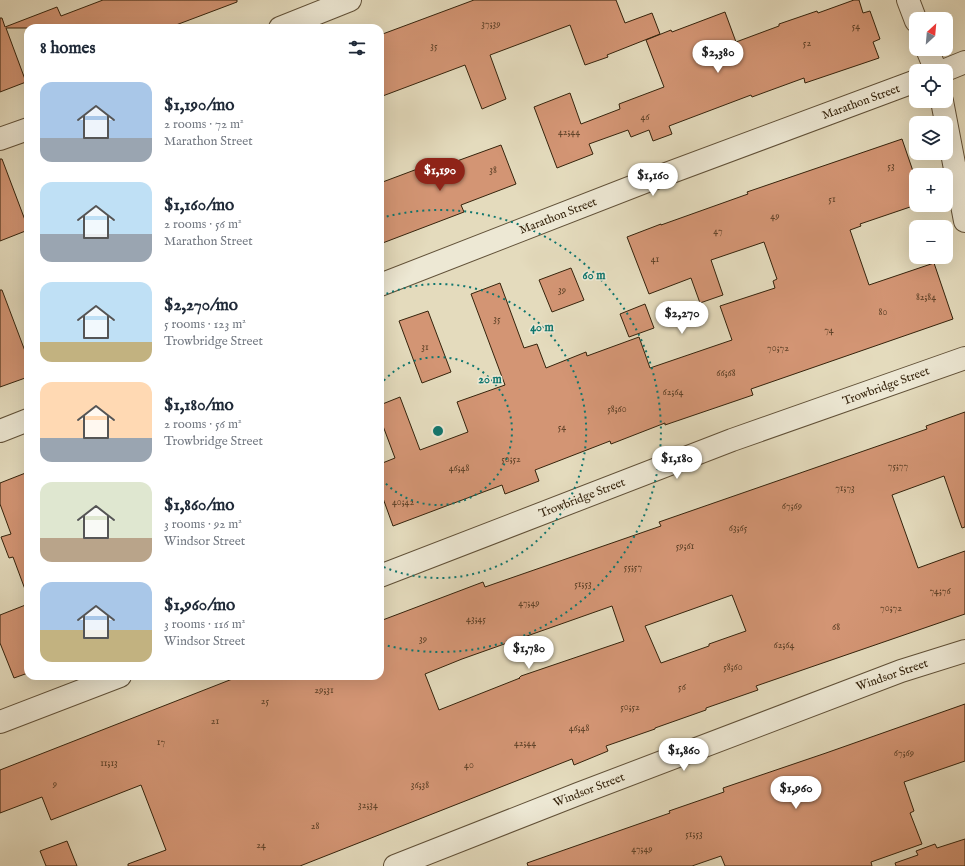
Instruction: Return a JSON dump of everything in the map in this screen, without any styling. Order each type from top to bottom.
[{"type":"street","points":[[290,24],[350,0]]},
{"type":"street","points":[[908,0],[913,12]]},
{"type":"street","points":[[953,67],[965,62]]},
{"type":"street","name":"Marathon Street","points":[[384,283],[642,183],[909,84]]},
{"type":"street","points":[[943,108],[965,221]]},
{"type":"street","points":[[0,139],[24,130]]},
{"type":"street","name":"Trowbridge Street","points":[[384,574],[732,440],[965,358]]},
{"type":"street","points":[[0,431],[24,422]]},
{"type":"street","name":"Windsor Street","points":[[394,866],[901,670],[965,651]]},
{"type":"street","points":[[0,722],[110,680]]},
{"type":"building","points":[[103,0],[237,0],[237,2],[179,24],[24,24],[24,28],[6,28],[24,77],[24,83],[0,92],[0,18],[2,18],[5,27],[57,7],[61,16]]},
{"type":"building","points":[[474,0],[616,0],[625,23],[652,13],[660,34],[607,55],[608,57],[585,65],[570,25],[490,55],[506,99],[482,109],[465,65],[384,95],[384,34]]},
{"type":"building","points":[[854,0],[859,0],[863,13],[870,11],[880,39],[873,42],[879,58],[805,83],[804,78],[752,97],[751,95],[669,126],[672,134],[653,141],[649,130],[631,137],[628,130],[589,144],[593,154],[557,168],[534,107],[570,93],[581,124],[620,109],[619,104],[664,87],[646,40],[725,12],[736,42],[779,26],[779,24],[817,11],[818,13]]},
{"type":"building","points":[[902,139],[912,168],[909,168],[909,207],[860,224],[861,226],[850,230],[869,285],[934,264],[953,319],[751,389],[753,395],[665,425],[665,423],[611,444],[610,441],[535,470],[539,481],[505,494],[502,485],[393,526],[384,501],[384,462],[395,458],[384,429],[384,403],[400,397],[420,450],[468,432],[457,402],[505,385],[471,294],[500,283],[524,348],[537,344],[546,368],[586,352],[587,356],[639,337],[650,368],[732,340],[720,306],[775,288],[773,281],[777,279],[764,242],[711,260],[723,295],[700,303],[691,278],[649,294],[627,237],[748,194],[747,192]]},
{"type":"building","points":[[501,145],[516,184],[461,205],[464,212],[384,242],[384,182],[444,159],[446,165]]},
{"type":"building","points":[[0,159],[2,159],[24,217],[24,232],[0,241]]},
{"type":"building","points":[[571,268],[584,300],[552,312],[539,280]]},
{"type":"building","points":[[0,290],[2,290],[24,348],[24,378],[0,387]]},
{"type":"building","points":[[645,304],[654,328],[629,337],[620,314]]},
{"type":"building","points":[[428,311],[451,372],[422,383],[399,321]]},
{"type":"building","points":[[965,412],[965,527],[962,528],[944,476],[892,495],[918,568],[965,551],[965,614],[756,686],[758,690],[606,746],[608,751],[574,765],[572,759],[300,866],[128,866],[128,864],[166,850],[141,785],[51,820],[42,797],[0,813],[0,770],[230,680],[384,680],[384,619],[483,582],[485,587],[661,526],[659,522],[927,429],[926,426]],"holes":[[[732,595],[746,631],[661,663],[645,626]],[[612,606],[624,641],[521,676],[520,678],[439,710],[425,674],[462,659]]]},
{"type":"building","points":[[24,474],[24,587],[13,557],[9,558],[1,537],[11,534],[0,504],[0,483]]},
{"type":"building","points":[[24,606],[24,674],[14,678],[0,643],[0,615]]},
{"type":"building","points":[[965,704],[965,761],[904,782],[914,811],[910,813],[922,844],[871,862],[872,866],[725,866],[721,856],[692,866],[528,866],[527,863],[670,813],[669,811],[724,792],[723,788]]},
{"type":"building","points":[[965,839],[965,866],[896,866],[895,863],[918,855],[916,851],[935,844],[937,848]]},
{"type":"building","points":[[67,841],[77,866],[46,866],[40,851]]}]
